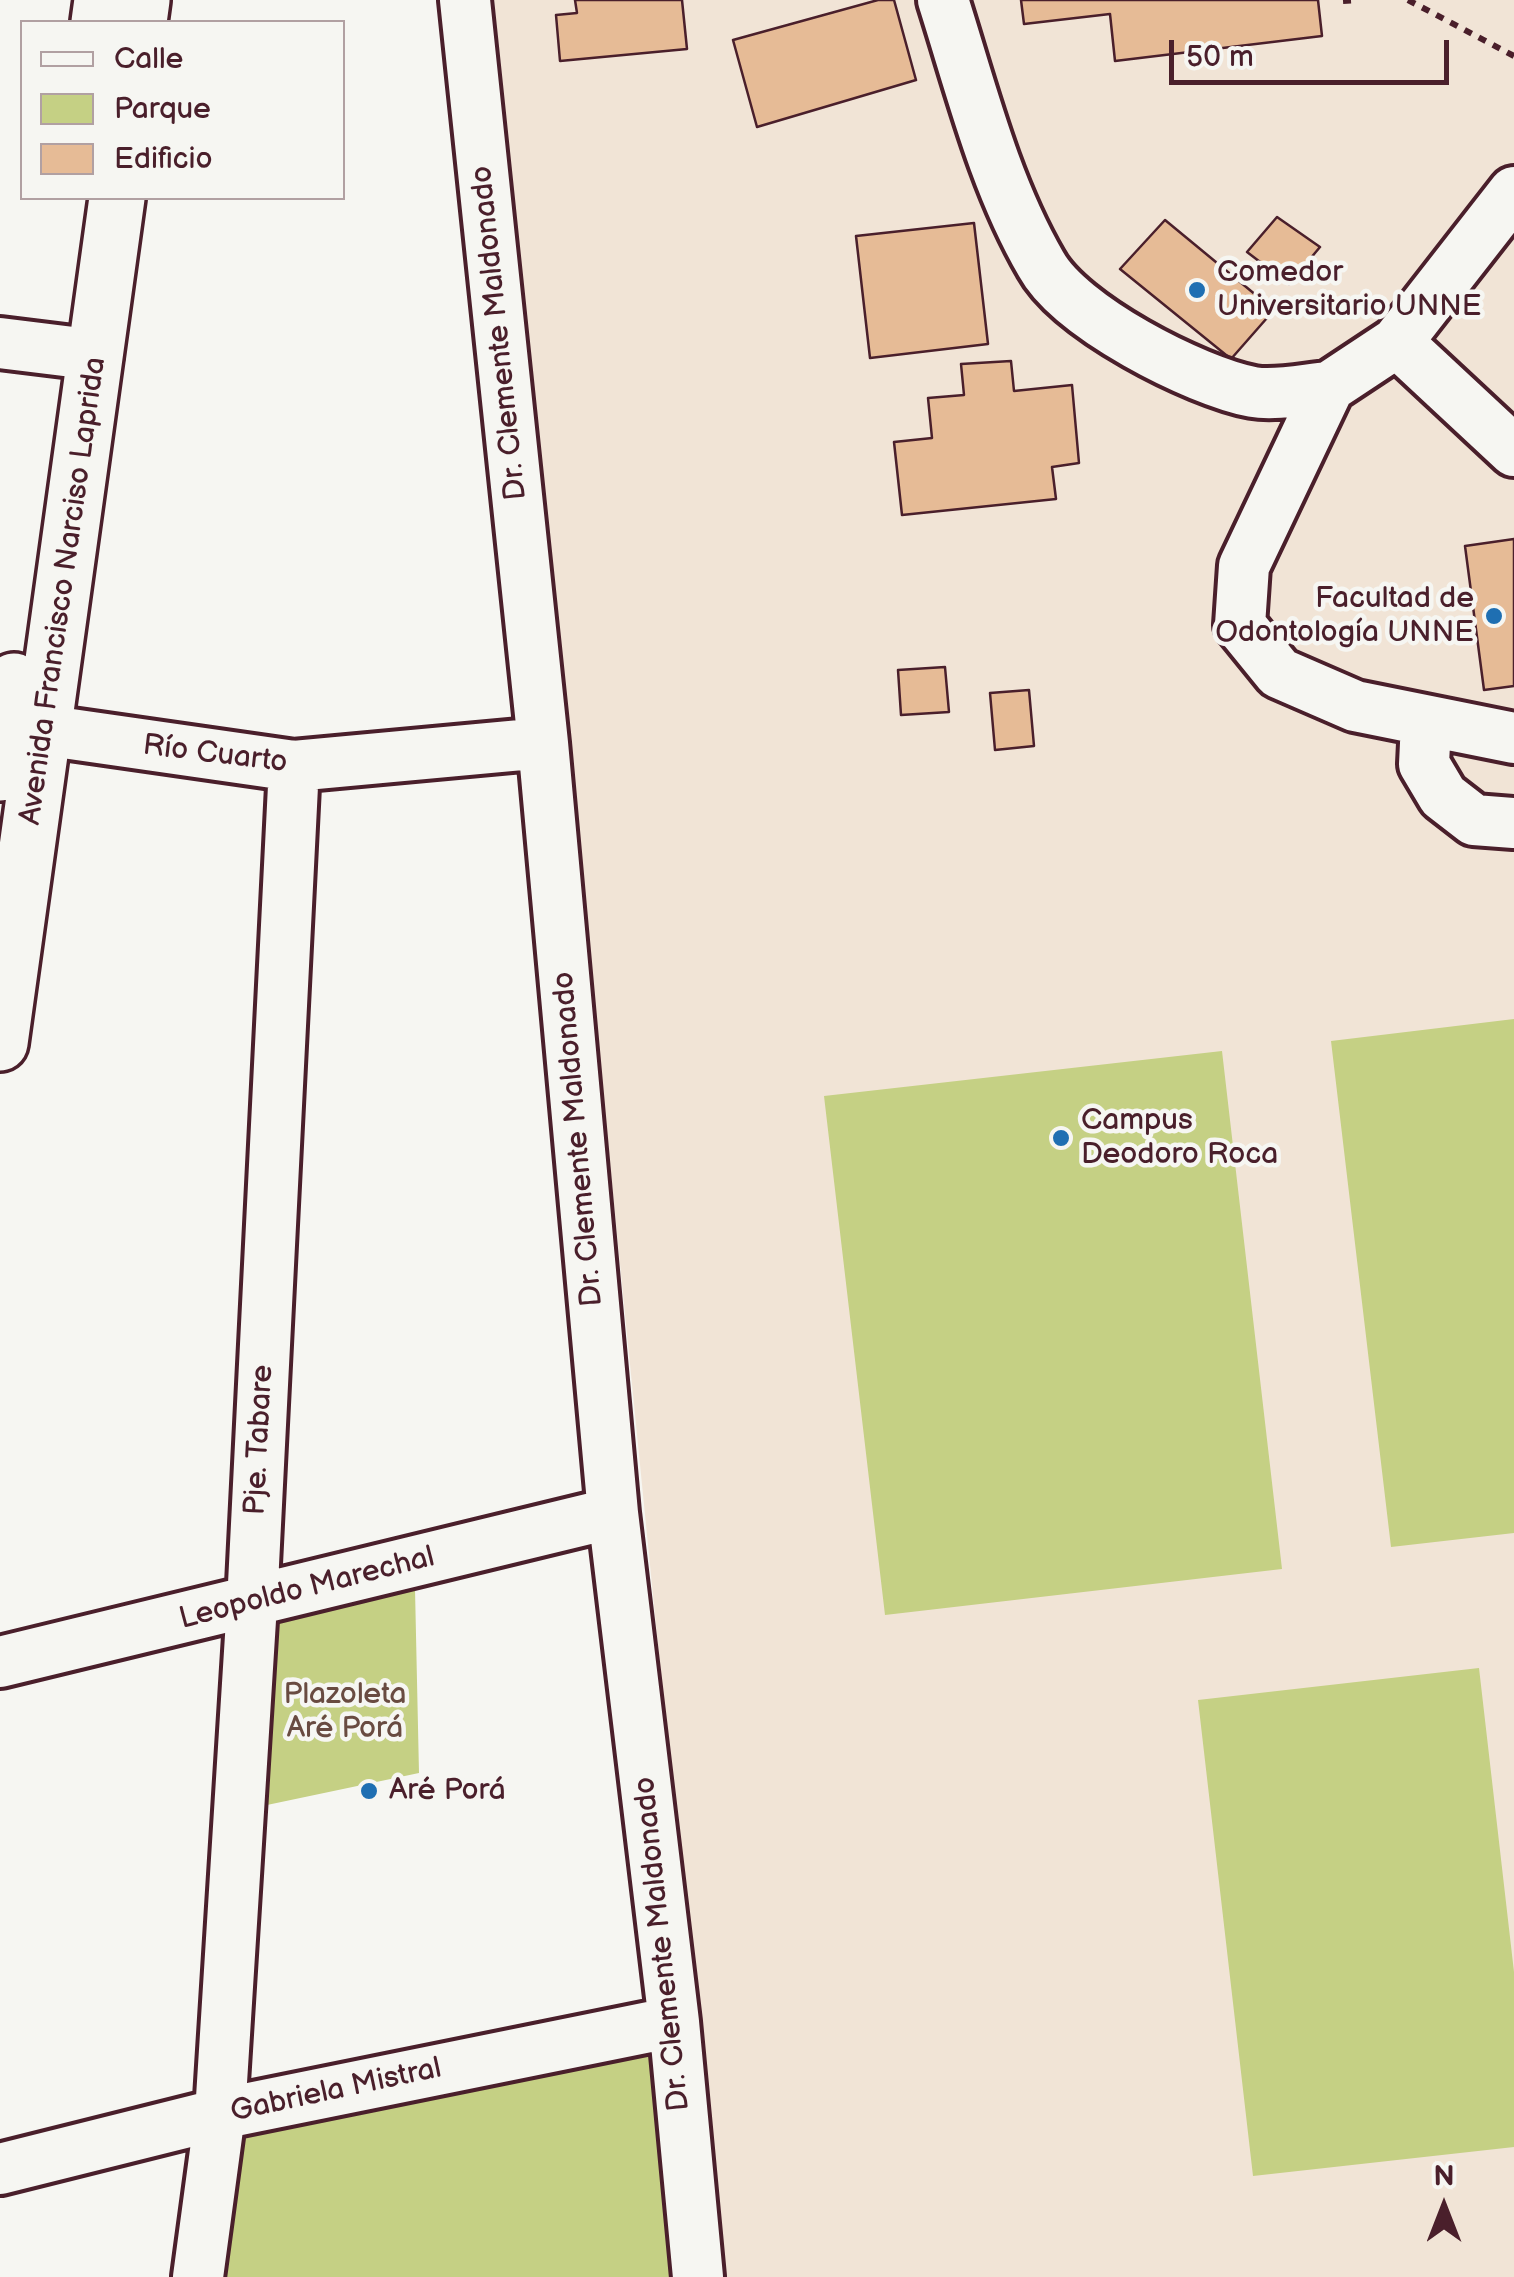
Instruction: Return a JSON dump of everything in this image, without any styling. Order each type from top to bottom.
[{"type":"main road","name":"Avenida Francisco Narciso Laprida","points":[[78,200],[79,352]]},
{"type":"main road","name":"Avenida Francisco Narciso Laprida","points":[[0,1043],[18,743],[79,352],[117,200]]},
{"type":"street","name":"Dr. Clemente Maldonado","points":[[465,0],[543,743],[612,1513],[674,2022],[698,2277]]},
{"type":"street","points":[[943,0],[1000,176],[1042,268],[1082,309],[1157,356],[1254,392],[1329,387],[1397,342],[1514,192]]},
{"type":"street","points":[[1397,342],[1514,451]]},
{"type":"street","points":[[0,343],[79,352]]},
{"type":"street","points":[[1329,387],[1244,566],[1240,625],[1280,673],[1355,706],[1514,738]]},
{"type":"street","points":[[1426,723],[1424,764],[1443,796],[1474,820],[1514,823]]},
{"type":"street","name":"Río Cuarto","points":[[18,743],[294,766],[543,743]]},
{"type":"street","name":"Pje. Tabare","points":[[198,2277],[220,2114],[252,1604],[294,766]]},
{"type":"street","name":"Leopoldo Marechal","points":[[0,1662],[252,1604],[612,1513]]},
{"type":"street","name":"Gabriela Mistral","points":[[0,2170],[220,2114],[674,2022]]},
{"type":"path","points":[[1344,1],[1357,0]]},
{"type":"path","points":[[1408,0],[1514,56]]},
{"type":"shaded area","name":"Campus Deodoro Roca","points":[[494,0],[1514,0],[1514,2277],[721,2277]]},
{"type":"green space","points":[[1514,1019],[1514,1533],[1391,1547],[1331,1041]]},
{"type":"green space","points":[[1222,1051],[1282,1569],[885,1615],[824,1096]]},
{"type":"green space","name":"Plazoleta Aré Porá","points":[[415,1589],[419,1773],[267,1805],[276,1620]]},
{"type":"green space","points":[[1479,1668],[1514,1972],[1514,2147],[1253,2176],[1198,1700]]},
{"type":"green space","points":[[674,2022],[698,2277],[198,2277],[220,2114]]},
{"type":"building","points":[[575,0],[682,0],[687,49],[560,61],[556,15],[577,13]]},
{"type":"building","points":[[878,0],[894,0],[916,80],[757,127],[733,40]]},
{"type":"building","points":[[1021,0],[1318,0],[1322,36],[1115,61],[1110,14],[1024,24]]},
{"type":"building","points":[[1277,217],[1320,247],[1289,284],[1247,252]]},
{"type":"building","name":"Comedor Universitario UNNE","points":[[1165,220],[1274,310],[1231,359],[1120,269]]},
{"type":"building","points":[[974,223],[988,344],[870,358],[856,236]]},
{"type":"building","points":[[1011,361],[1014,391],[1072,385],[1079,463],[1052,467],[1056,499],[902,515],[894,442],[932,438],[928,398],[964,395],[961,364]]},
{"type":"building","name":"Facultad de Odontología UNNE","points":[[1514,539],[1514,686],[1484,690],[1465,546]]},
{"type":"building","points":[[945,667],[949,712],[901,715],[898,670]]},
{"type":"building","points":[[1029,690],[1034,746],[995,750],[990,693]]},
{"type":"place","name":"Comedor Universitario UNNE","points":[[1197,290]]},
{"type":"place","name":"Facultad de Odontología UNNE","points":[[1494,616]]},
{"type":"place","name":"Campus Deodoro Roca","points":[[1061,1138]]},
{"type":"place","name":"Aré Porá","points":[[369,1791]]}]
